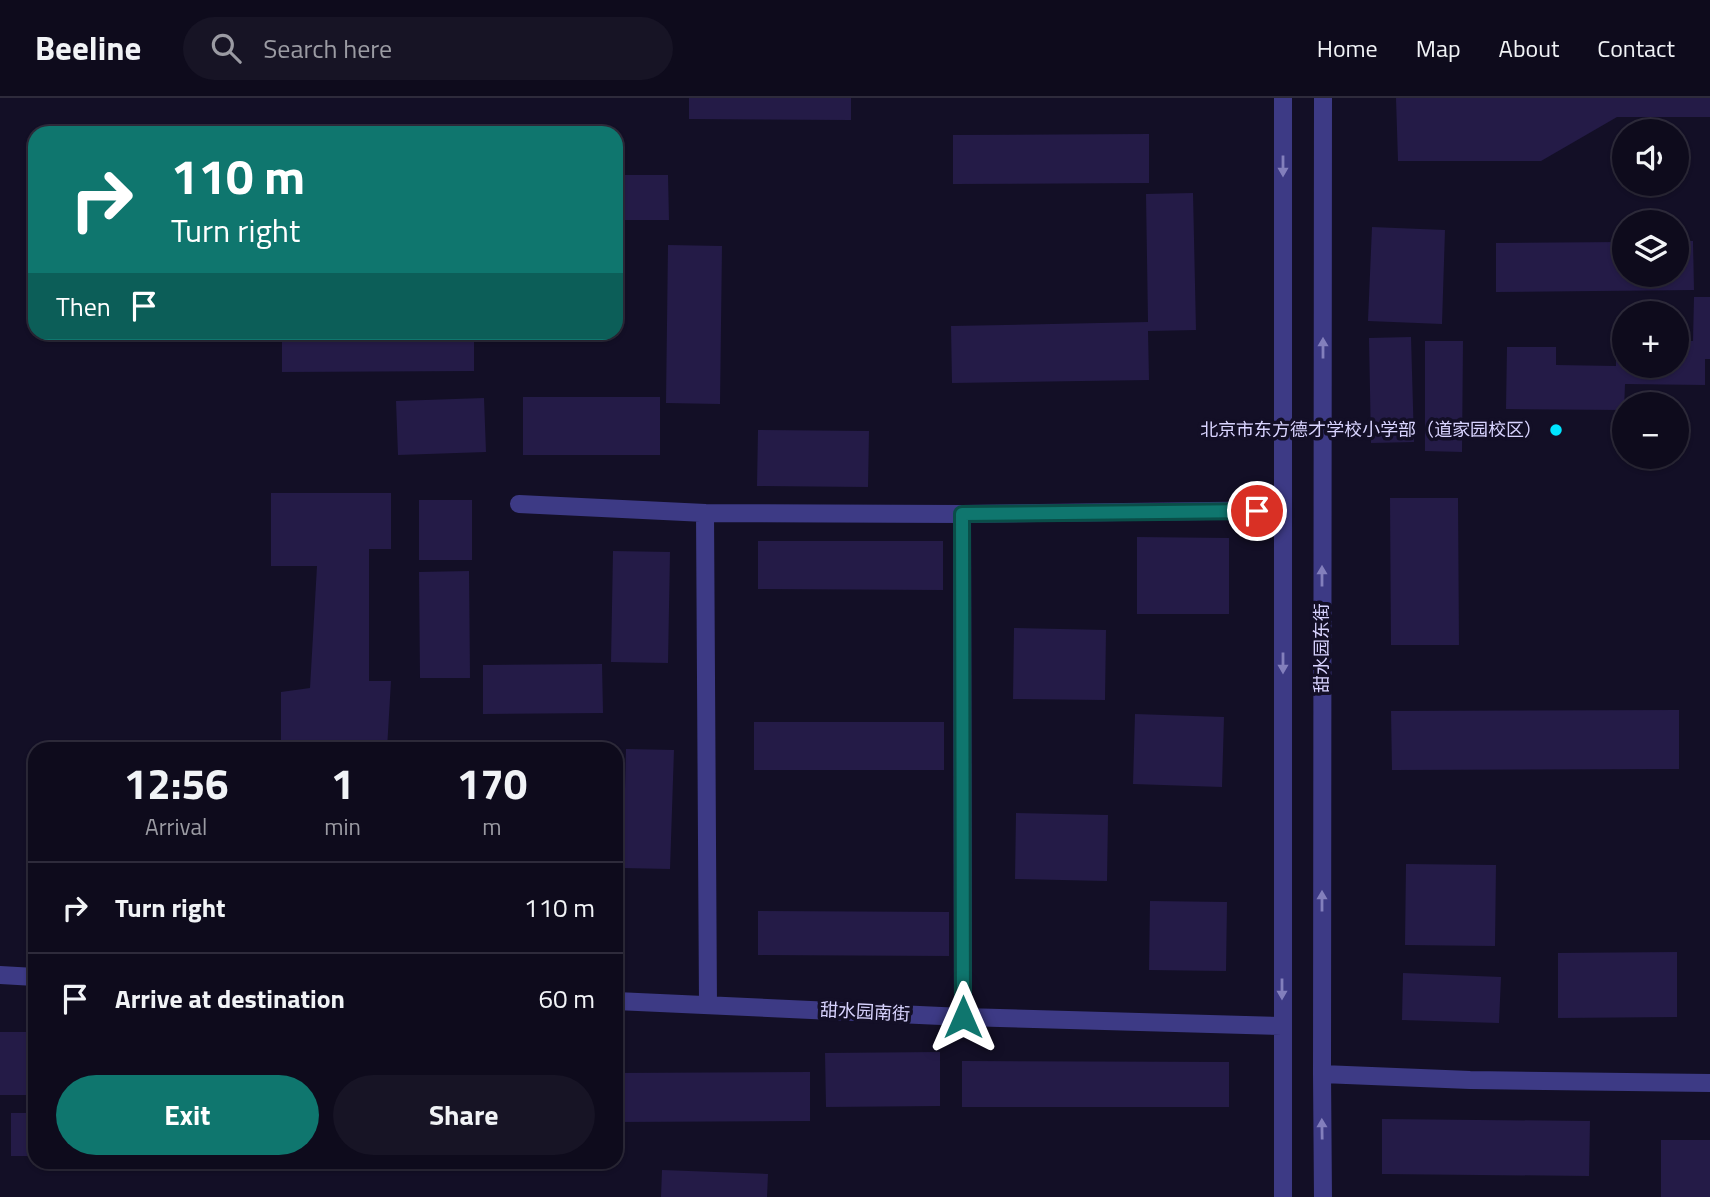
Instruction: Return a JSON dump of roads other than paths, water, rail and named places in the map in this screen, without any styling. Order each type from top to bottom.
[{"type":"street","points":[[1283,98],[1283,1197]]},
{"type":"street","name":"甜水园东街","points":[[1323,98],[1321,1074],[1324,1197]]},
{"type":"street","points":[[519,505],[705,513],[962,514],[1283,510]]},
{"type":"street","points":[[705,513],[708,1005]]},
{"type":"street","points":[[962,514],[963,1017]]},
{"type":"street","points":[[0,975],[28,977]]},
{"type":"street","name":"甜水园南街","points":[[623,1001],[963,1017],[1282,1026]]},
{"type":"street","points":[[1321,1074],[1470,1080],[1710,1083]]},
{"type":"place","name":"北京市东方德才学校小学部（道家园校区）","points":[[1556,430]]}]
